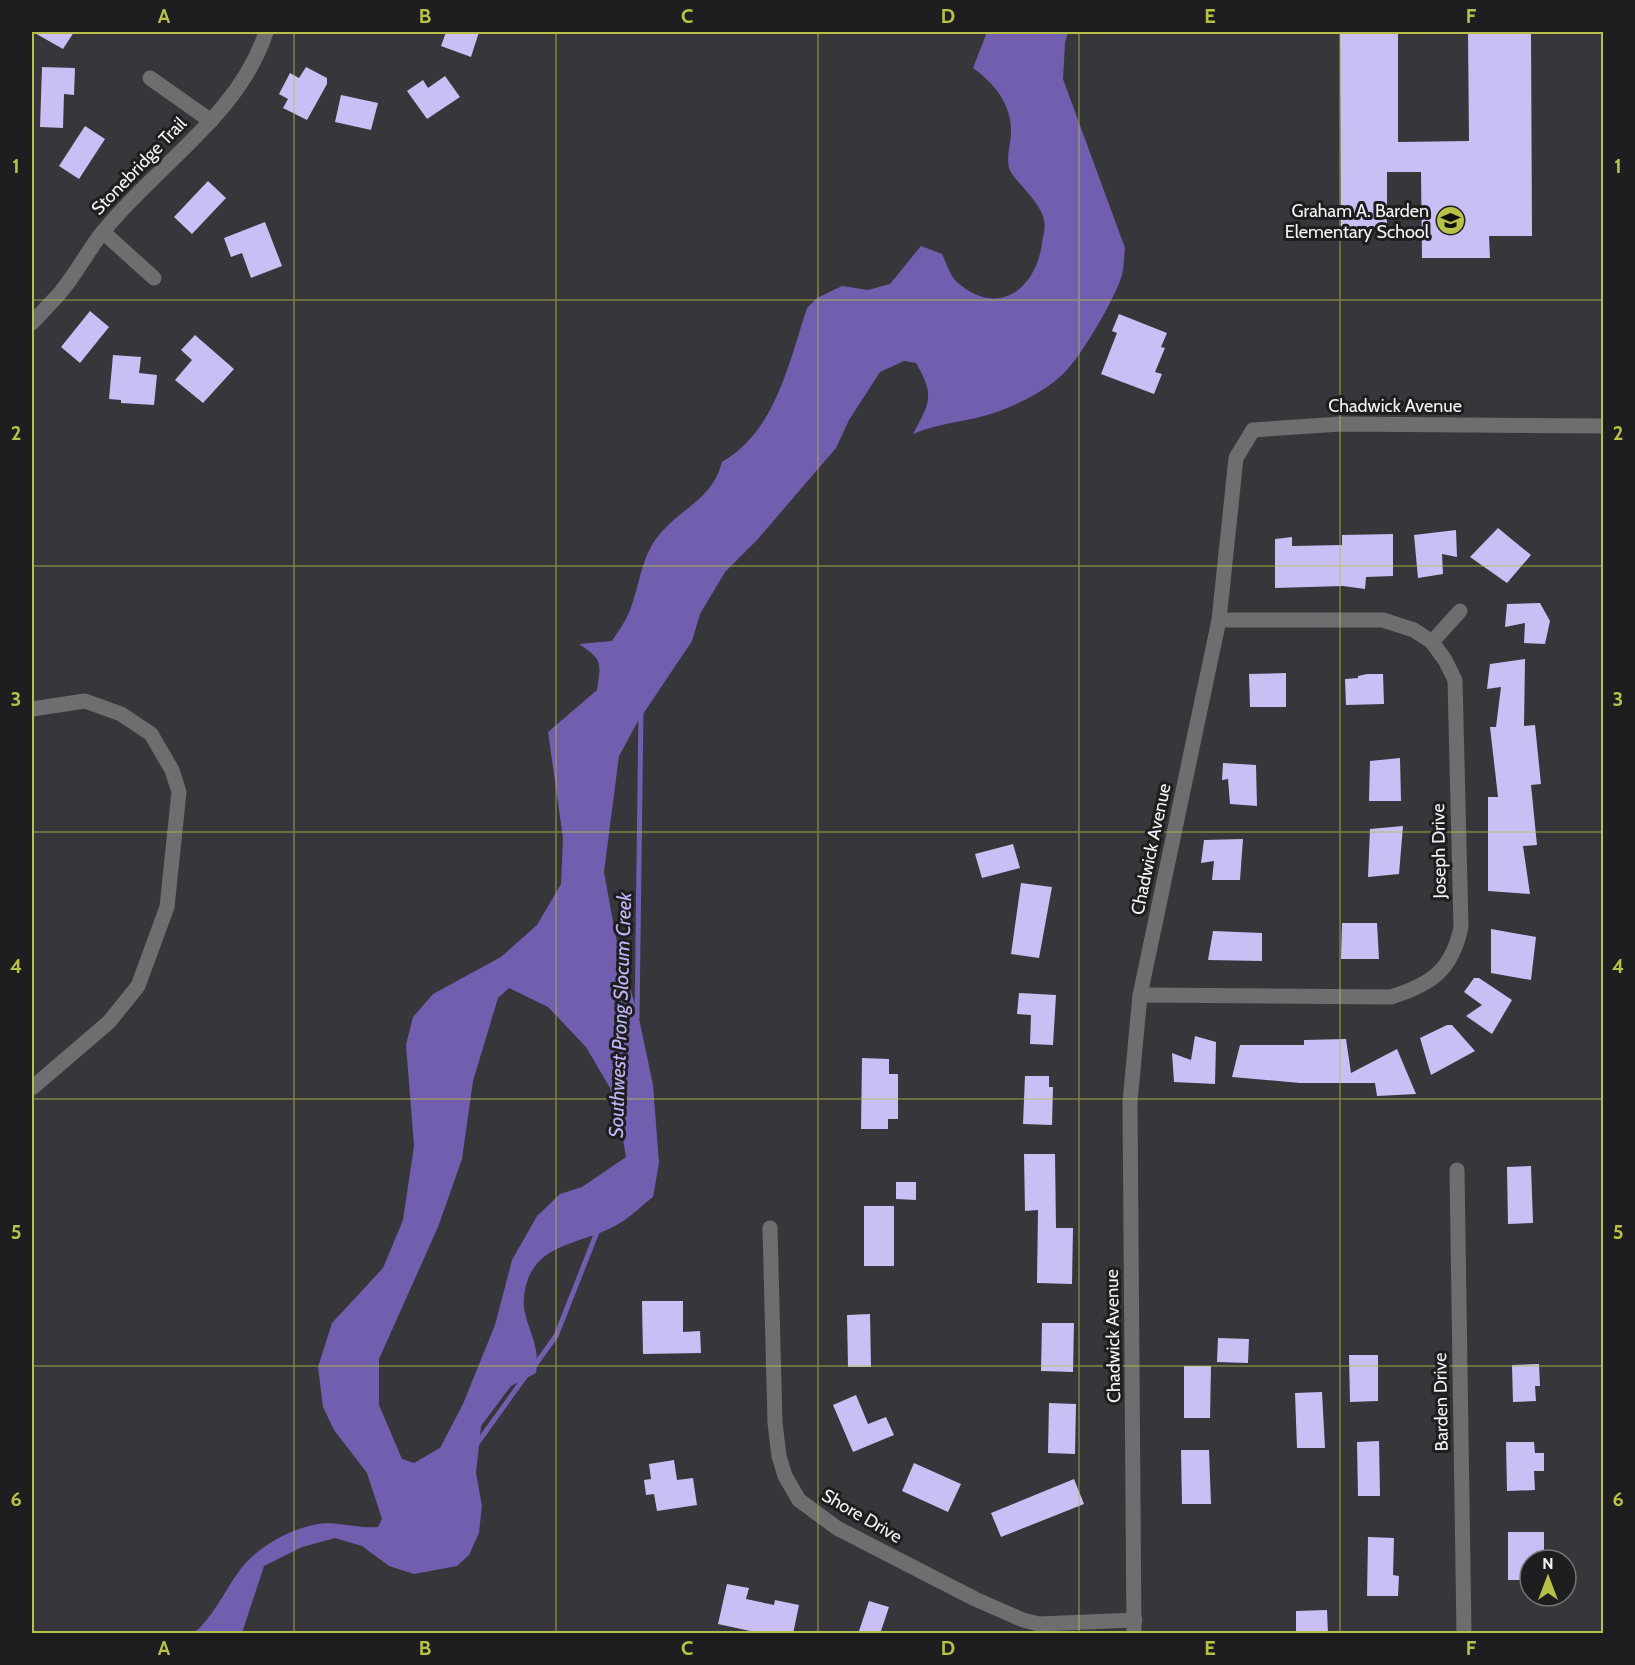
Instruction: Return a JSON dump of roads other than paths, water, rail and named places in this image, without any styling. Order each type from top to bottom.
[{"type":"street","name":"Stonebridge Trail","points":[[32,323],[60,292],[103,232],[211,121],[245,77],[259,52],[266,32]]},
{"type":"street","points":[[150,78],[211,121]]},
{"type":"street","points":[[103,232],[154,278]]},
{"type":"street","name":"Chadwick Avenue","points":[[1135,1627],[1130,1102],[1140,995],[1219,620],[1236,458],[1253,430],[1341,424],[1604,426]]},
{"type":"street","points":[[1432,642],[1460,611]]},
{"type":"street","name":"Joseph Drive","points":[[1140,995],[1391,997],[1412,990],[1436,975],[1455,952],[1461,927],[1455,680],[1445,660],[1432,642],[1414,630],[1383,620],[1219,620]]},
{"type":"street","points":[[32,709],[85,701],[121,714],[151,734],[168,761],[179,792],[168,907],[138,986],[109,1022],[32,1088]]},
{"type":"street","name":"Barden Drive","points":[[1457,1170],[1464,1634]]},
{"type":"street","name":"Shore Drive","points":[[770,1228],[779,1456],[785,1476],[799,1500],[837,1527],[975,1599],[1023,1620],[1038,1624],[1135,1627]]},
{"type":"water","points":[[987,32],[1068,32],[1065,43],[1063,79],[1125,248],[1122,275],[1113,297],[1088,341],[1064,373],[1032,396],[997,412],[913,434],[928,399],[922,374],[916,363],[904,361],[880,372],[849,420],[836,448],[757,540],[725,572],[700,614],[692,641],[637,723],[619,756],[604,872],[616,938],[640,1023],[653,1085],[659,1163],[653,1197],[620,1223],[547,1255],[536,1265],[528,1278],[524,1306],[536,1352],[536,1373],[511,1386],[481,1426],[476,1473],[482,1506],[479,1533],[469,1555],[457,1566],[414,1574],[389,1566],[362,1546],[335,1538],[302,1547],[264,1566],[242,1633],[194,1633],[212,1613],[244,1565],[273,1541],[295,1530],[318,1524],[378,1527],[382,1519],[367,1473],[334,1430],[323,1407],[318,1367],[332,1323],[383,1268],[403,1220],[414,1146],[406,1045],[413,1017],[433,994],[501,957],[537,925],[561,884],[563,838],[548,732],[597,690],[598,662],[579,644],[612,641],[627,617],[652,544],[668,525],[704,494],[717,475],[722,462],[740,449],[756,432],[778,394],[807,308],[817,298],[842,286],[868,290],[890,284],[921,246],[942,254],[950,273],[957,282],[972,293],[986,298],[1000,298],[1012,294],[1032,274],[1038,260],[1045,226],[1044,220],[1037,205],[1009,168],[1011,122],[1005,104],[995,88],[973,68]],"holes":[[[509,988],[548,1007],[586,1047],[610,1088],[618,1110],[626,1157],[582,1187],[560,1194],[537,1216],[512,1260],[495,1325],[463,1404],[440,1448],[414,1463],[402,1459],[379,1405],[379,1359],[438,1227],[462,1159],[473,1081],[498,998]]]},
{"type":"waterway","name":"Southwest Prong Slocum Creek","points":[[637,1018],[641,709]]},
{"type":"waterway","name":"Southwest Prong Slocum Creek","points":[[535,1365],[556,1336],[599,1227]]},
{"type":"waterway","name":"Southwest Prong Slocum Creek","points":[[476,1445],[527,1374]]},
{"type":"place","name":"Graham A. Barden Elementary School","points":[[1450,221]]}]
